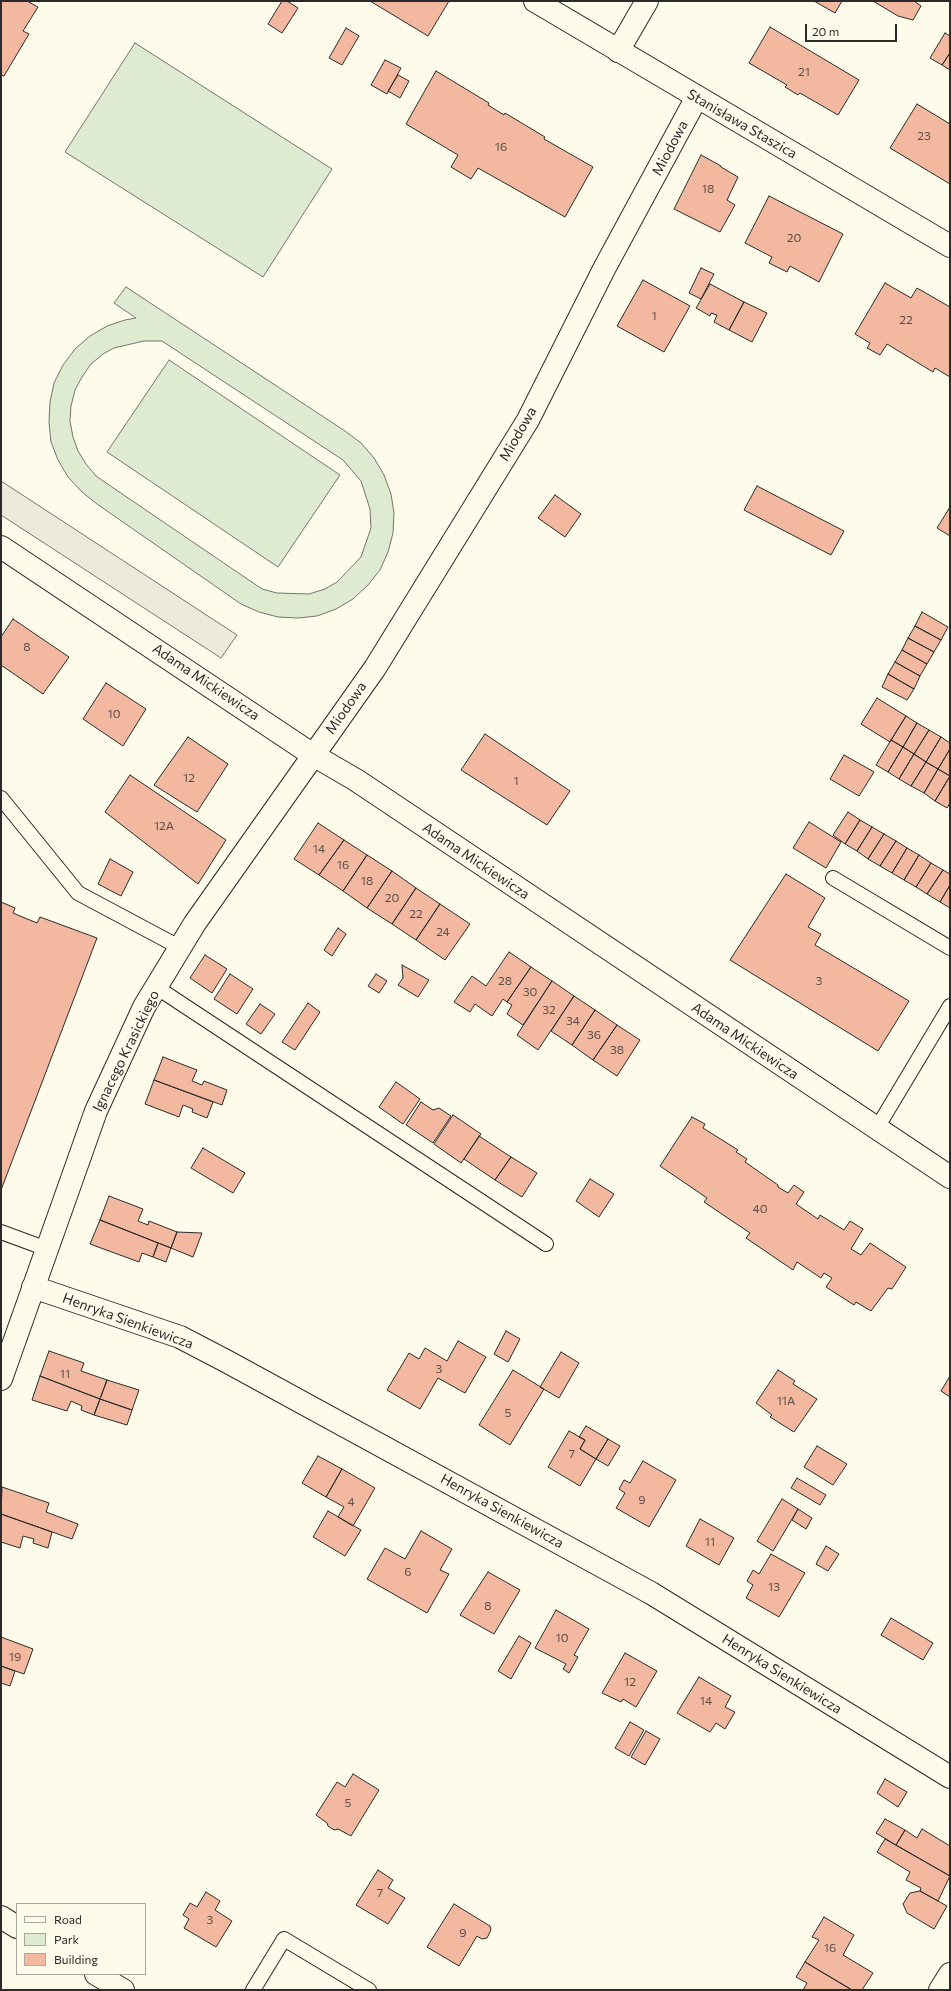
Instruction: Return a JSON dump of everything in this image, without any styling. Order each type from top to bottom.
[{"type":"street","name":"Stanisława Staszica","points":[[535,1],[950,246]]},
{"type":"street","points":[[618,50],[647,1]]},
{"type":"street","name":"Miodowa","points":[[313,755],[375,668],[528,420],[604,269],[697,97]]},
{"type":"street","name":"Adama Mickiewicza","points":[[1,546],[313,755],[356,780],[950,1177]]},
{"type":"street","name":"Ignacego Krasickiego","points":[[1,1379],[96,1111],[144,1007],[195,923],[313,755]]},
{"type":"street","name":"Henryka Sienkiewicza","points":[[33,1287],[180,1337],[226,1361],[651,1593],[950,1777]]},
{"type":"street","points":[[1,1917],[16,1926]]},
{"type":"street","points":[[940,1990],[950,1974]]},
{"type":"street","points":[[98,1975],[123,1990]]},
{"type":"lane","points":[[1,798],[78,894],[180,948]]},
{"type":"lane","points":[[833,878],[950,948]]},
{"type":"lane","points":[[156,987],[546,1244]]},
{"type":"lane","points":[[877,1128],[950,1006]]},
{"type":"lane","points":[[1,1232],[47,1249]]},
{"type":"lane","points":[[253,1990],[284,1939],[369,1990]]},
{"type":"green space","points":[[135,43],[332,169],[263,277],[65,152]]},
{"type":"green space","points":[[126,287],[345,431],[361,443],[374,458],[384,475],[391,494],[394,513],[393,533],[388,552],[380,570],[368,585],[353,599],[336,609],[317,616],[298,618],[278,617],[259,612],[241,604],[97,504],[82,492],[68,477],[58,460],[51,442],[49,422],[50,402],[54,383],[63,365],[75,349],[90,336],[107,326],[136,318],[114,303]],"holes":[[[144,341],[162,341],[343,460],[361,481],[370,509],[371,528],[361,557],[337,582],[325,589],[309,594],[277,593],[262,589],[96,476],[86,464],[78,451],[73,437],[70,421],[71,406],[75,390],[82,377],[91,364],[103,354],[114,348]]]},
{"type":"green space","points":[[169,360],[340,475],[278,567],[107,452]]},
{"type":"shaded area","points":[[1,481],[237,635],[221,658],[1,515]]},
{"type":"building","points":[[1,1],[27,1],[38,7],[23,31],[29,34],[4,76],[1,75]]},
{"type":"building","points":[[282,1],[287,1],[298,8],[282,33],[268,24]]},
{"type":"building","points":[[370,1],[449,1],[428,36]]},
{"type":"building","points":[[814,1],[842,1],[835,13]]},
{"type":"building","points":[[873,1],[914,1],[921,6],[913,20],[898,16]]},
{"type":"building","points":[[770,27],[859,80],[838,115],[800,93],[798,95],[785,87],[787,85],[749,63]]},
{"type":"building","points":[[346,28],[359,36],[342,65],[329,58]]},
{"type":"building","points":[[945,33],[950,36],[950,53],[942,65],[930,58]]},
{"type":"building","points":[[950,53],[950,70],[942,65]]},
{"type":"building","points":[[385,60],[401,68],[387,94],[371,85]]},
{"type":"building","points":[[436,71],[489,103],[488,105],[504,115],[505,113],[545,137],[544,139],[593,167],[565,217],[478,168],[471,179],[451,167],[458,155],[406,124]]},
{"type":"building","points":[[398,75],[409,81],[400,98],[388,91]]},
{"type":"building","points":[[917,104],[950,124],[950,184],[890,148]]},
{"type":"building","points":[[701,155],[738,177],[727,200],[735,205],[720,232],[674,209]]},
{"type":"building","points":[[769,196],[843,234],[819,282],[790,266],[787,272],[769,263],[772,257],[745,243]]},
{"type":"building","points":[[701,268],[714,274],[701,299],[689,293]]},
{"type":"building","points":[[643,280],[690,306],[664,352],[617,326]]},
{"type":"building","points":[[885,283],[911,298],[917,288],[950,307],[950,377],[935,368],[933,372],[887,344],[880,355],[867,348],[870,343],[855,334]]},
{"type":"building","points":[[710,284],[744,302],[729,330],[714,322],[717,315],[711,313],[710,316],[696,308]]},
{"type":"building","points":[[744,302],[767,313],[752,342],[729,330]]},
{"type":"building","points":[[757,486],[844,531],[831,555],[744,510]]},
{"type":"building","points":[[555,495],[581,514],[565,537],[538,518]]},
{"type":"building","points":[[950,507],[950,536],[937,528]]},
{"type":"building","points":[[922,612],[948,627],[941,640],[915,626]]},
{"type":"building","points":[[13,619],[69,657],[43,694],[1,665],[1,637]]},
{"type":"building","points":[[915,626],[941,640],[934,652],[908,638]]},
{"type":"building","points":[[908,638],[934,652],[927,664],[902,650]]},
{"type":"building","points":[[902,650],[927,664],[920,676],[895,662]]},
{"type":"building","points":[[895,662],[920,676],[914,689],[888,674]]},
{"type":"building","points":[[888,674],[914,689],[907,700],[882,687]]},
{"type":"building","points":[[106,683],[146,709],[123,746],[83,719]]},
{"type":"building","points":[[877,698],[906,716],[890,742],[861,724]]},
{"type":"building","points":[[906,716],[917,723],[903,747],[891,740]]},
{"type":"building","points":[[917,723],[929,730],[914,754],[903,747]]},
{"type":"building","points":[[929,730],[941,737],[926,762],[914,754]]},
{"type":"building","points":[[485,734],[570,791],[547,825],[461,770]]},
{"type":"building","points":[[188,737],[228,764],[197,812],[154,785]]},
{"type":"building","points":[[941,737],[950,743],[950,749],[938,769],[926,762]]},
{"type":"building","points":[[891,740],[903,747],[888,772],[876,765]]},
{"type":"building","points":[[903,747],[914,754],[899,779],[888,772]]},
{"type":"building","points":[[950,749],[950,776],[938,769]]},
{"type":"building","points":[[914,754],[926,762],[911,786],[899,779]]},
{"type":"building","points":[[844,755],[874,772],[859,796],[830,779]]},
{"type":"building","points":[[926,762],[938,769],[924,793],[911,786]]},
{"type":"building","points":[[938,769],[950,776],[935,801],[924,793]]},
{"type":"building","points":[[130,775],[226,840],[198,884],[105,812]]},
{"type":"building","points":[[950,776],[950,803],[947,808],[935,801]]},
{"type":"building","points":[[848,812],[860,820],[845,844],[833,835]]},
{"type":"building","points":[[860,820],[872,827],[857,851],[845,844]]},
{"type":"building","points":[[809,822],[841,842],[826,868],[793,848]]},
{"type":"building","points":[[318,823],[344,840],[319,875],[294,859]]},
{"type":"building","points":[[872,827],[884,834],[868,859],[857,851]]},
{"type":"building","points":[[884,834],[896,841],[880,866],[868,859]]},
{"type":"building","points":[[344,840],[367,855],[343,891],[319,875]]},
{"type":"building","points":[[896,841],[907,848],[892,873],[880,866]]},
{"type":"building","points":[[907,848],[919,855],[904,880],[892,873]]},
{"type":"building","points":[[367,855],[392,871],[367,908],[343,891]]},
{"type":"building","points":[[919,855],[931,863],[916,887],[904,880]]},
{"type":"building","points":[[110,859],[133,872],[121,896],[98,884]]},
{"type":"building","points":[[931,863],[943,870],[927,894],[916,887]]},
{"type":"building","points":[[943,870],[950,874],[950,885],[940,902],[927,894]]},
{"type":"building","points":[[392,871],[416,888],[392,924],[367,908]]},
{"type":"building","points":[[786,874],[825,898],[808,927],[821,934],[815,945],[909,1001],[878,1051],[730,960]]},
{"type":"building","points":[[950,885],[950,908],[940,902]]},
{"type":"building","points":[[416,888],[440,904],[416,940],[392,924]]},
{"type":"building","points":[[1,902],[15,908],[13,913],[37,923],[40,917],[97,938],[1,1190]]},
{"type":"building","points":[[440,904],[470,924],[445,960],[416,940]]},
{"type":"building","points":[[338,928],[346,934],[332,956],[324,950]]},
{"type":"building","points":[[509,952],[531,967],[507,1002],[503,999],[492,1016],[475,1004],[470,1012],[454,1002],[472,976],[486,986]]},
{"type":"building","points":[[205,955],[227,969],[212,993],[190,978]]},
{"type":"building","points":[[402,965],[429,980],[418,997],[398,985],[403,978]]},
{"type":"building","points":[[531,967],[552,981],[523,1025],[507,1014],[512,1005],[507,1002]]},
{"type":"building","points":[[230,974],[253,989],[237,1014],[214,999]]},
{"type":"building","points":[[376,974],[387,981],[379,993],[368,986]]},
{"type":"building","points":[[552,981],[574,996],[538,1050],[517,1035]]},
{"type":"building","points":[[574,996],[595,1010],[572,1045],[551,1031]]},
{"type":"building","points":[[308,1003],[320,1012],[295,1050],[282,1042]]},
{"type":"building","points":[[260,1004],[275,1014],[261,1034],[246,1024]]},
{"type":"building","points":[[595,1010],[617,1025],[593,1060],[572,1045]]},
{"type":"building","points":[[617,1025],[640,1040],[617,1076],[593,1060]]},
{"type":"building","points":[[163,1057],[197,1070],[192,1081],[202,1085],[204,1081],[227,1090],[222,1105],[154,1080]]},
{"type":"building","points":[[154,1080],[213,1102],[207,1118],[192,1112],[193,1109],[183,1105],[179,1117],[145,1104]]},
{"type":"building","points":[[396,1082],[420,1099],[403,1124],[379,1107]]},
{"type":"building","points":[[421,1102],[433,1110],[439,1108],[451,1116],[433,1143],[406,1125]]},
{"type":"building","points":[[453,1115],[481,1134],[461,1163],[434,1144]]},
{"type":"building","points":[[692,1117],[705,1124],[703,1128],[738,1150],[736,1152],[747,1159],[745,1162],[778,1185],[778,1187],[788,1193],[794,1185],[804,1192],[796,1204],[818,1219],[820,1215],[844,1230],[850,1221],[863,1229],[851,1249],[861,1255],[870,1243],[906,1267],[892,1289],[888,1288],[871,1311],[856,1302],[854,1305],[826,1287],[832,1278],[824,1273],[821,1278],[797,1262],[793,1270],[746,1238],[750,1233],[704,1202],[707,1198],[660,1166]]},
{"type":"building","points":[[479,1136],[511,1157],[495,1180],[464,1159]]},
{"type":"building","points":[[203,1148],[245,1173],[233,1193],[191,1168]]},
{"type":"building","points":[[511,1157],[537,1173],[522,1197],[495,1180]]},
{"type":"building","points":[[590,1179],[614,1194],[599,1217],[576,1201]]},
{"type":"building","points":[[109,1196],[143,1209],[138,1221],[148,1225],[149,1221],[177,1232],[171,1248],[100,1220]]},
{"type":"building","points":[[100,1220],[158,1243],[153,1257],[142,1253],[139,1262],[90,1244]]},
{"type":"building","points":[[177,1232],[202,1233],[193,1257],[171,1248]]},
{"type":"building","points":[[158,1243],[171,1248],[166,1262],[153,1257]]},
{"type":"building","points":[[506,1331],[520,1339],[508,1362],[494,1354]]},
{"type":"building","points":[[458,1341],[486,1357],[465,1393],[438,1378],[420,1409],[387,1390],[409,1353],[419,1359],[425,1348],[447,1361]]},
{"type":"building","points":[[49,1351],[84,1363],[81,1371],[107,1380],[100,1399],[40,1376]]},
{"type":"building","points":[[561,1352],[579,1363],[559,1398],[540,1387]]},
{"type":"building","points":[[513,1370],[544,1389],[510,1445],[479,1425]]},
{"type":"building","points":[[778,1370],[795,1381],[793,1384],[817,1399],[794,1432],[770,1417],[772,1415],[756,1403]]},
{"type":"building","points":[[40,1376],[100,1399],[94,1415],[81,1410],[82,1406],[71,1401],[67,1411],[32,1400]]},
{"type":"building","points":[[950,1376],[950,1397],[941,1391]]},
{"type":"building","points":[[107,1380],[139,1390],[132,1410],[100,1399]]},
{"type":"building","points":[[100,1399],[132,1410],[127,1425],[94,1415]]},
{"type":"building","points":[[586,1426],[608,1439],[596,1459],[580,1449],[585,1440],[579,1437]]},
{"type":"building","points":[[569,1431],[585,1440],[580,1449],[596,1459],[580,1486],[548,1467]]},
{"type":"building","points":[[608,1439],[620,1446],[608,1466],[596,1459]]},
{"type":"building","points":[[817,1446],[847,1464],[833,1485],[804,1467]]},
{"type":"building","points":[[318,1456],[342,1469],[326,1497],[302,1483]]},
{"type":"building","points":[[643,1461],[676,1480],[649,1527],[616,1508],[625,1493],[619,1489],[624,1480],[630,1483]]},
{"type":"building","points":[[342,1469],[375,1488],[353,1526],[338,1517],[344,1507],[326,1497]]},
{"type":"building","points":[[797,1478],[826,1495],[820,1505],[791,1488]]},
{"type":"building","points":[[2,1487],[49,1503],[46,1512],[78,1524],[72,1539],[1,1514]]},
{"type":"building","points":[[782,1499],[798,1509],[773,1551],[757,1541]]},
{"type":"building","points":[[798,1509],[812,1518],[806,1529],[792,1520]]},
{"type":"building","points":[[328,1511],[361,1530],[345,1556],[313,1537]]},
{"type":"building","points":[[1,1514],[52,1532],[48,1548],[33,1543],[34,1539],[23,1536],[20,1548],[1,1542]]},
{"type":"building","points":[[700,1519],[734,1538],[719,1565],[686,1546]]},
{"type":"building","points":[[421,1531],[452,1549],[440,1570],[449,1574],[427,1613],[367,1579],[385,1548],[405,1559]]},
{"type":"building","points":[[826,1546],[839,1554],[828,1571],[816,1564]]},
{"type":"building","points":[[771,1554],[805,1573],[779,1617],[746,1598],[753,1585],[747,1581],[753,1570],[759,1574]]},
{"type":"building","points":[[488,1572],[520,1590],[494,1634],[460,1615]]},
{"type":"building","points":[[556,1610],[589,1629],[574,1655],[578,1657],[569,1673],[563,1669],[566,1664],[535,1648]]},
{"type":"building","points":[[891,1618],[933,1643],[923,1660],[881,1635]]},
{"type":"building","points":[[519,1636],[531,1643],[511,1679],[498,1671]]},
{"type":"building","points":[[1,1637],[33,1649],[24,1674],[1,1666]]},
{"type":"building","points":[[625,1653],[657,1671],[636,1707],[623,1699],[621,1702],[602,1693]]},
{"type":"building","points":[[1,1666],[15,1671],[10,1686],[1,1683]]},
{"type":"building","points":[[699,1677],[731,1696],[725,1707],[735,1712],[725,1729],[716,1723],[710,1732],[677,1713]]},
{"type":"building","points":[[630,1722],[644,1730],[629,1756],[615,1748]]},
{"type":"building","points":[[646,1731],[660,1739],[645,1765],[631,1757]]},
{"type":"building","points":[[353,1774],[379,1790],[351,1836],[338,1829],[334,1830],[316,1815],[337,1782],[345,1787]]},
{"type":"building","points":[[885,1779],[907,1792],[898,1807],[877,1793]]},
{"type":"building","points":[[885,1819],[905,1830],[896,1845],[876,1833]]},
{"type":"building","points":[[922,1829],[950,1846],[950,1876],[896,1845],[905,1830],[917,1838]]},
{"type":"building","points":[[885,1839],[950,1876],[938,1901],[920,1891],[921,1888],[906,1880],[910,1872],[877,1852]]},
{"type":"building","points":[[378,1870],[393,1880],[388,1888],[405,1898],[388,1924],[356,1905]]},
{"type":"building","points":[[920,1891],[947,1906],[934,1929],[907,1913],[903,1904],[910,1893]]},
{"type":"building","points":[[206,1892],[220,1901],[215,1910],[232,1921],[216,1947],[184,1928],[189,1919],[183,1915],[190,1903],[197,1907]]},
{"type":"building","points":[[454,1904],[490,1926],[491,1930],[487,1938],[482,1939],[477,1936],[459,1966],[427,1947]]},
{"type":"building","points":[[824,1917],[854,1935],[843,1955],[873,1973],[862,1990],[852,1990],[805,1962],[819,1940],[812,1937]]},
{"type":"building","points":[[805,1962],[852,1990],[803,1990],[807,1983],[796,1977]]}]
